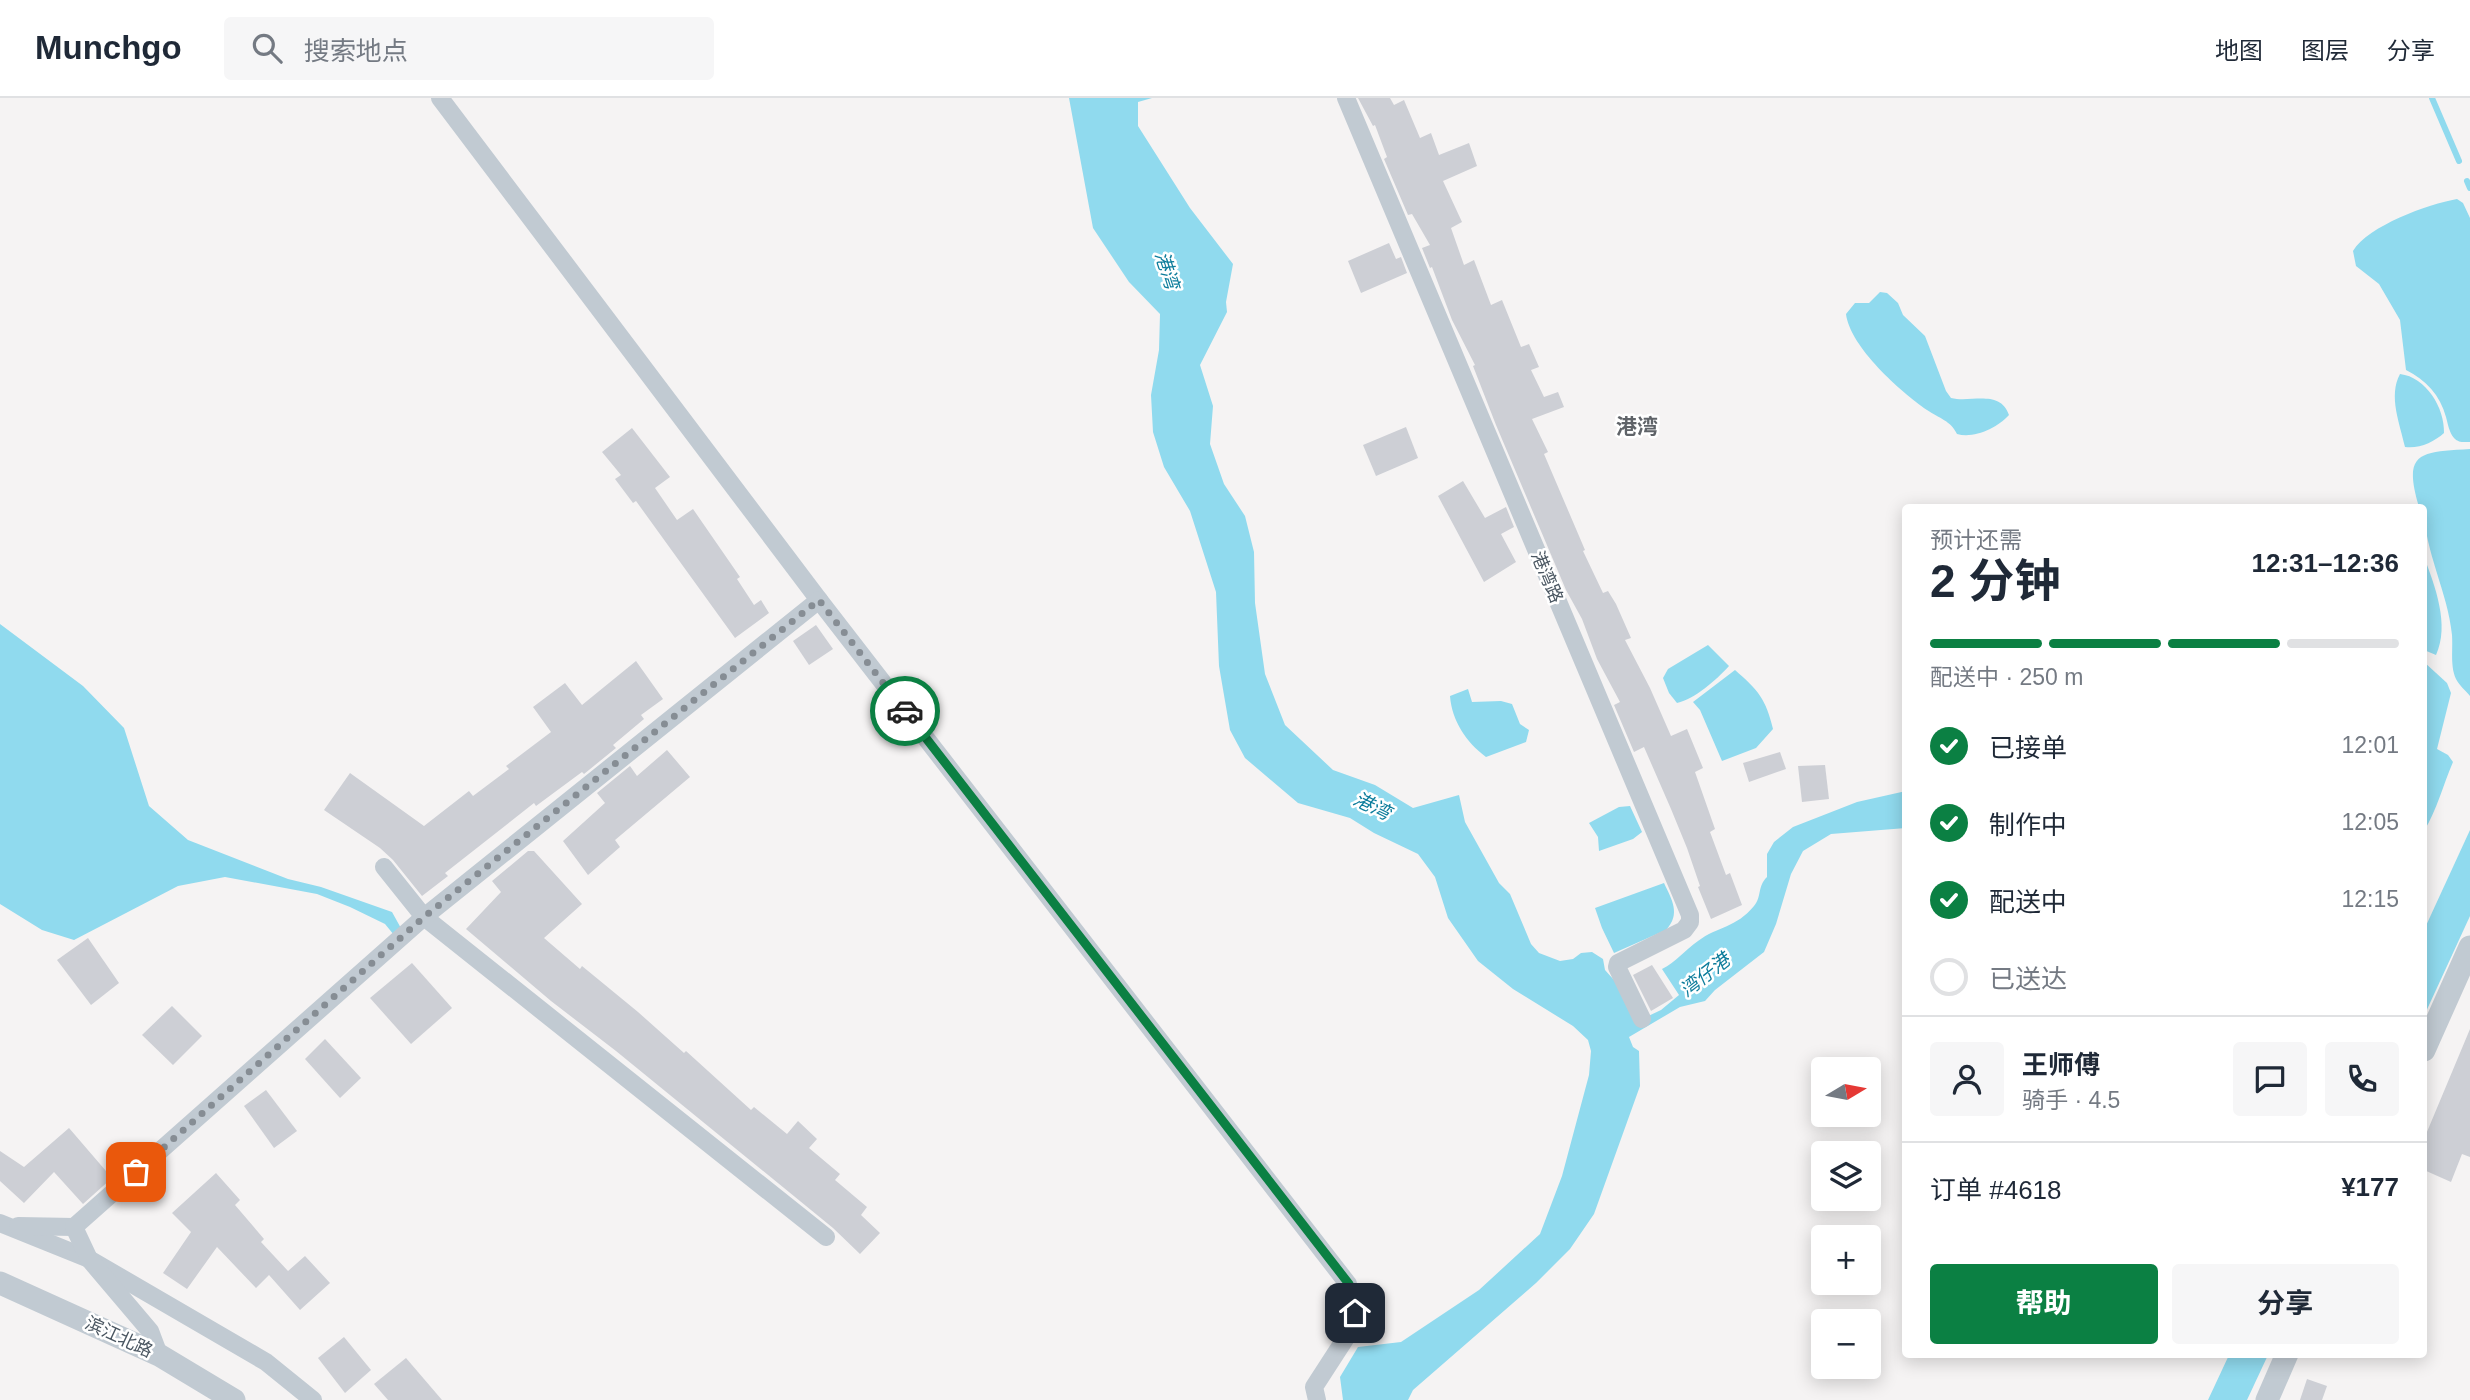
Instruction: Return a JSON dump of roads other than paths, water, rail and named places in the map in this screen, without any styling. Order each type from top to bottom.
[{"type":"street","points":[[440,98],[819,600],[1349,1284],[1355,1313],[1347,1336],[1314,1387],[1317,1400]]},
{"type":"street","name":"港湾路","points":[[1346,98],[1690,915],[1690,922],[1684,930],[1618,963],[1617,967],[1642,1019]]},
{"type":"street","points":[[2,1225],[74,1227],[424,917],[819,600]]},
{"type":"street","points":[[384,867],[424,917],[826,1237]]},
{"type":"street","points":[[2427,1043],[2470,947]]},
{"type":"street","points":[[2,1225],[89,1259],[266,1362],[313,1400]]},
{"type":"street","points":[[74,1227],[89,1259],[150,1331],[159,1355]]},
{"type":"street","name":"滨江北路","points":[[0,1283],[159,1355],[234,1400]]},
{"type":"street","points":[[2267,1400],[2285,1358]]},
{"type":"water","name":"湾仔港","points":[[1069,98],[1152,98],[1138,102],[1138,126],[1190,208],[1233,264],[1226,302],[1227,312],[1200,365],[1213,406],[1210,444],[1224,484],[1245,516],[1254,552],[1255,603],[1265,674],[1285,725],[1333,770],[1375,785],[1413,808],[1459,795],[1465,822],[1499,883],[1510,894],[1531,944],[1539,953],[1560,961],[1592,952],[1603,959],[1605,970],[1622,989],[1642,1019],[1661,1010],[1679,995],[1662,969],[1693,944],[1734,923],[1754,906],[1767,877],[1767,854],[1774,842],[1793,827],[1857,802],[1902,792],[1902,828],[1831,834],[1803,851],[1791,874],[1776,924],[1764,952],[1705,1001],[1680,1007],[1629,1037],[1633,1047],[1639,1051],[1640,1086],[1594,1214],[1570,1249],[1536,1283],[1413,1390],[1408,1400],[1343,1400],[1340,1377],[1358,1347],[1401,1342],[1479,1290],[1540,1234],[1562,1176],[1589,1075],[1591,1051],[1588,1040],[1573,1026],[1513,989],[1478,961],[1448,918],[1435,877],[1418,854],[1350,818],[1298,803],[1245,758],[1230,730],[1219,666],[1216,592],[1190,511],[1164,467],[1153,432],[1151,395],[1159,350],[1160,314],[1129,282],[1093,228]]},
{"type":"water","points":[[2457,199],[2463,203],[2470,218],[2470,442],[2454,438],[2436,395],[2420,378],[2406,370],[2400,320],[2379,284],[2356,266],[2353,251],[2372,233],[2400,217]]},
{"type":"water","points":[[1880,292],[1887,293],[1898,303],[1903,315],[1925,336],[1951,398],[1999,402],[2009,415],[1985,431],[1971,435],[1957,434],[1948,423],[1916,402],[1878,368],[1857,340],[1846,314],[1855,303],[1869,303]]},
{"type":"water","points":[[2400,374],[2409,376],[2426,387],[2437,404],[2443,423],[2444,433],[2416,447],[2405,447],[2398,420],[2395,391]]},
{"type":"water","points":[[2470,449],[2470,696],[2454,674],[2450,619],[2427,535],[2427,504],[2418,504],[2414,489],[2415,465],[2420,458],[2439,451]]},
{"type":"water","points":[[2427,566],[2441,618],[2442,631],[2436,655],[2427,651]]},
{"type":"water","points":[[0,624],[83,686],[124,728],[149,806],[188,840],[288,879],[321,887],[392,912],[402,930],[394,935],[385,924],[317,894],[225,877],[178,886],[74,940],[42,930],[0,904]]},
{"type":"water","points":[[1708,645],[1729,666],[1698,693],[1677,703],[1663,678],[1668,669]]},
{"type":"water","points":[[2427,665],[2447,683],[2451,693],[2437,749],[2448,755],[2453,762],[2427,826]]},
{"type":"water","points":[[1735,670],[1760,696],[1773,729],[1756,748],[1722,761],[1700,710],[1693,702]]},
{"type":"water","points":[[1468,689],[1472,702],[1501,701],[1512,704],[1520,724],[1529,730],[1526,742],[1486,757],[1479,751],[1461,730],[1451,705],[1450,696]]},
{"type":"water","points":[[1630,806],[1642,832],[1633,839],[1599,851],[1598,837],[1589,823],[1619,807]]},
{"type":"water","points":[[2470,830],[2470,916],[2427,1009],[2427,923]]},
{"type":"water","points":[[1664,883],[1674,907],[1671,924],[1666,930],[1614,953],[1595,908]]},
{"type":"water","points":[[2228,1358],[2267,1358],[2247,1400],[2208,1400]]},
{"type":"waterway","points":[[2432,98],[2459,161]]},
{"type":"waterway","points":[[2467,181],[2470,188]]},
{"type":"district","name":"港湾","points":[[1637,426]]}]
